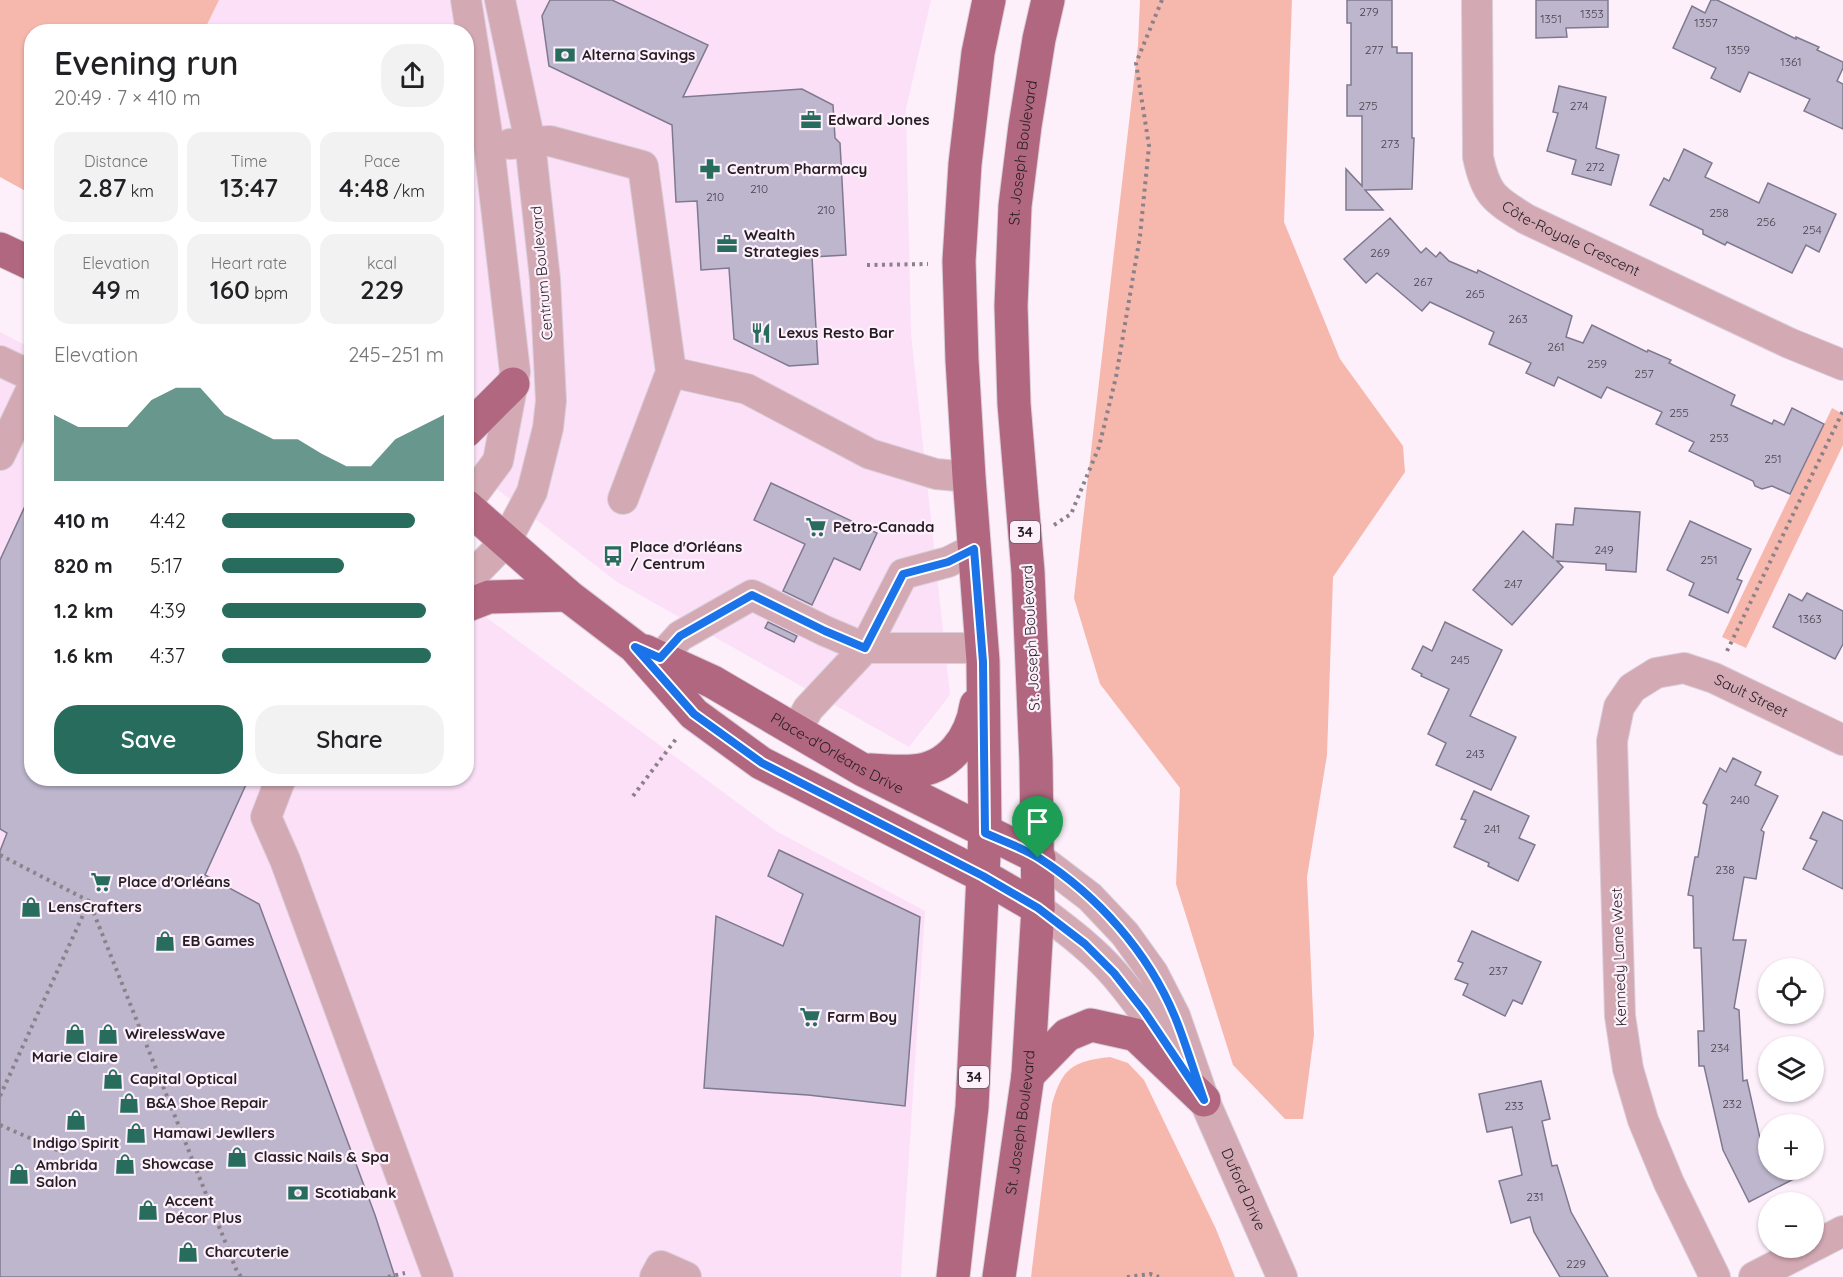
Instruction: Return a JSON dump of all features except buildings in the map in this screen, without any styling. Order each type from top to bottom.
[{"type":"main road","name":"34","points":[[953,1277],[972,1107],[985,833],[983,655],[969,477],[959,261],[965,164],[978,53],[989,0]]},
{"type":"main road","name":"St. Joseph Boulevard","points":[[999,1277],[1028,1075],[1038,908],[1029,583],[1014,404],[1011,306],[1015,206],[1025,126],[1047,0]]},
{"type":"main road","points":[[0,249],[24,260]]},
{"type":"main road","points":[[474,422],[513,384]]},
{"type":"main road","name":"Place-d'Orléans Drive","points":[[474,512],[567,595],[648,653],[713,682],[863,770],[1038,858]]},
{"type":"main road","points":[[474,603],[489,597],[567,595]]},
{"type":"main road","name":"Place-d'Orléans Drive","points":[[648,653],[694,714],[762,763],[983,876],[1038,908]]},
{"type":"main road","points":[[863,770],[915,771],[941,763],[964,742],[974,721],[983,655]]},
{"type":"main road","points":[[1028,1075],[1067,1035],[1091,1025],[1136,1035],[1204,1100]]},
{"type":"street","points":[[466,0],[470,24]]},
{"type":"street","name":"Centrum Boulevard","points":[[474,574],[506,541],[532,492],[548,428],[550,401],[545,279],[530,142],[500,0]]},
{"type":"street","name":"Côte-Royale Crescent","points":[[1477,0],[1478,157],[1483,179],[1489,192],[1500,203],[1526,219],[1778,338],[1839,355]]},
{"type":"street","points":[[474,51],[489,146],[515,372],[498,462],[474,494]]},
{"type":"street","points":[[489,146],[550,141],[644,166],[671,372],[623,499]]},
{"type":"street","points":[[0,361],[24,372]]},
{"type":"street","points":[[671,372],[747,389],[870,454],[936,474],[969,477]]},
{"type":"street","points":[[0,454],[24,404]]},
{"type":"street","points":[[796,731],[808,709],[865,648],[903,574],[948,562],[974,549]]},
{"type":"street","points":[[648,653],[752,595],[865,648],[983,655]]},
{"type":"street","name":"Sault Street","points":[[1656,673],[1684,668],[1714,678],[1843,740]]},
{"type":"street","name":"Kennedy Lane West","points":[[1656,673],[1632,688],[1619,707],[1612,741],[1620,1016],[1629,1069],[1643,1120],[1669,1183],[1715,1277]]},
{"type":"street","points":[[278,786],[266,816],[285,860],[438,1277]]},
{"type":"street","name":"Duford Drive","points":[[1038,858],[1090,897],[1125,934],[1153,973],[1175,1016],[1204,1100],[1282,1277]]},
{"type":"street","name":"Duford Drive","points":[[1038,908],[1085,944],[1114,973],[1144,1011],[1204,1100]]},
{"type":"street","points":[[1824,1241],[1843,1231]]},
{"type":"street","points":[[1754,1277],[1791,1258]]},
{"type":"street","points":[[655,1277],[661,1266],[687,1277]]},
{"type":"path","points":[[1048,529],[1071,514],[1099,447],[1116,376],[1140,236],[1149,146],[1136,63],[1162,0]]},
{"type":"path","points":[[867,266],[924,265]]},
{"type":"path","points":[[1714,678],[1843,411]]},
{"type":"path","points":[[633,796],[677,737]]},
{"type":"path","points":[[0,855],[89,901],[241,1277]]},
{"type":"path","points":[[0,1096],[89,901]]},
{"type":"path","points":[[0,1125],[64,1153]]},
{"type":"path","points":[[388,1277],[408,1273]]},
{"type":"path","points":[[1127,1277],[1150,1274],[1159,1277]]},
{"type":"shaded area","points":[[0,0],[219,0],[207,24],[24,24],[24,190],[0,177]]},
{"type":"shaded area","points":[[219,0],[931,0],[906,109],[911,334],[950,695],[909,747],[617,582],[474,471],[474,24],[208,24]]},
{"type":"shaded area","points":[[1140,0],[1292,0],[1284,222],[1340,359],[1403,446],[1405,472],[1333,577],[1327,755],[1307,877],[1314,1035],[1303,1119],[1285,1119],[1233,1065],[1176,884],[1180,788],[1100,684],[1074,598],[1138,45]]},
{"type":"shaded area","points":[[0,332],[24,344],[24,786],[474,786],[474,608],[776,831],[925,911],[901,1277],[0,1277]]},
{"type":"shaded area","points":[[1832,408],[1843,414],[1843,445],[1746,648],[1722,637]]},
{"type":"shaded area","points":[[1110,1057],[1128,1063],[1144,1080],[1216,1229],[1235,1277],[1031,1277],[1052,1104],[1056,1092],[1065,1074],[1071,1068],[1087,1061]]},
{"type":"place","name":"Alterna Savings","points":[[565,55]]},
{"type":"place","name":"Edward Jones","points":[[811,120]]},
{"type":"place","name":"Centrum Pharmacy","points":[[710,169]]},
{"type":"place","name":"Wealth Strategies","points":[[727,244]]},
{"type":"place","name":"Lexus Resto Bar","points":[[761,333]]},
{"type":"place","name":"Petro-Canada","points":[[816,527]]},
{"type":"place","name":"Place d'Orléans / Centrum","points":[[613,556]]},
{"type":"place","name":"Place d'Orléans","points":[[101,882]]},
{"type":"place","name":"LensCrafters","points":[[31,907]]},
{"type":"place","name":"EB Games","points":[[165,941]]},
{"type":"place","name":"Farm Boy","points":[[810,1017]]},
{"type":"place","name":"Marie Claire","points":[[75,1034]]},
{"type":"place","name":"WirelessWave","points":[[108,1034]]},
{"type":"place","name":"Capital Optical","points":[[113,1079]]},
{"type":"place","name":"B&A Shoe Repair","points":[[129,1103]]},
{"type":"place","name":"Indigo Spirit","points":[[76,1120]]},
{"type":"place","name":"Hamawi Jewllers","points":[[136,1133]]},
{"type":"place","name":"Classic Nails & Spa","points":[[237,1157]]},
{"type":"place","name":"Showcase","points":[[125,1164]]},
{"type":"place","name":"Ambrida Salon","points":[[19,1174]]},
{"type":"place","name":"Scotiabank","points":[[298,1193]]},
{"type":"place","name":"Accent Décor Plus","points":[[148,1210]]},
{"type":"place","name":"Charcuterie","points":[[188,1252]]},
{"type":"route","points":[[974,549],[983,662],[985,833],[1038,858],[1090,897],[1125,934],[1153,973],[1175,1016],[1204,1100],[1144,1011],[1114,973],[1085,944],[1038,908],[983,876],[762,763],[694,714],[635,647],[660,658],[680,636],[752,595],[865,648],[903,574],[948,562],[974,549]]}]
